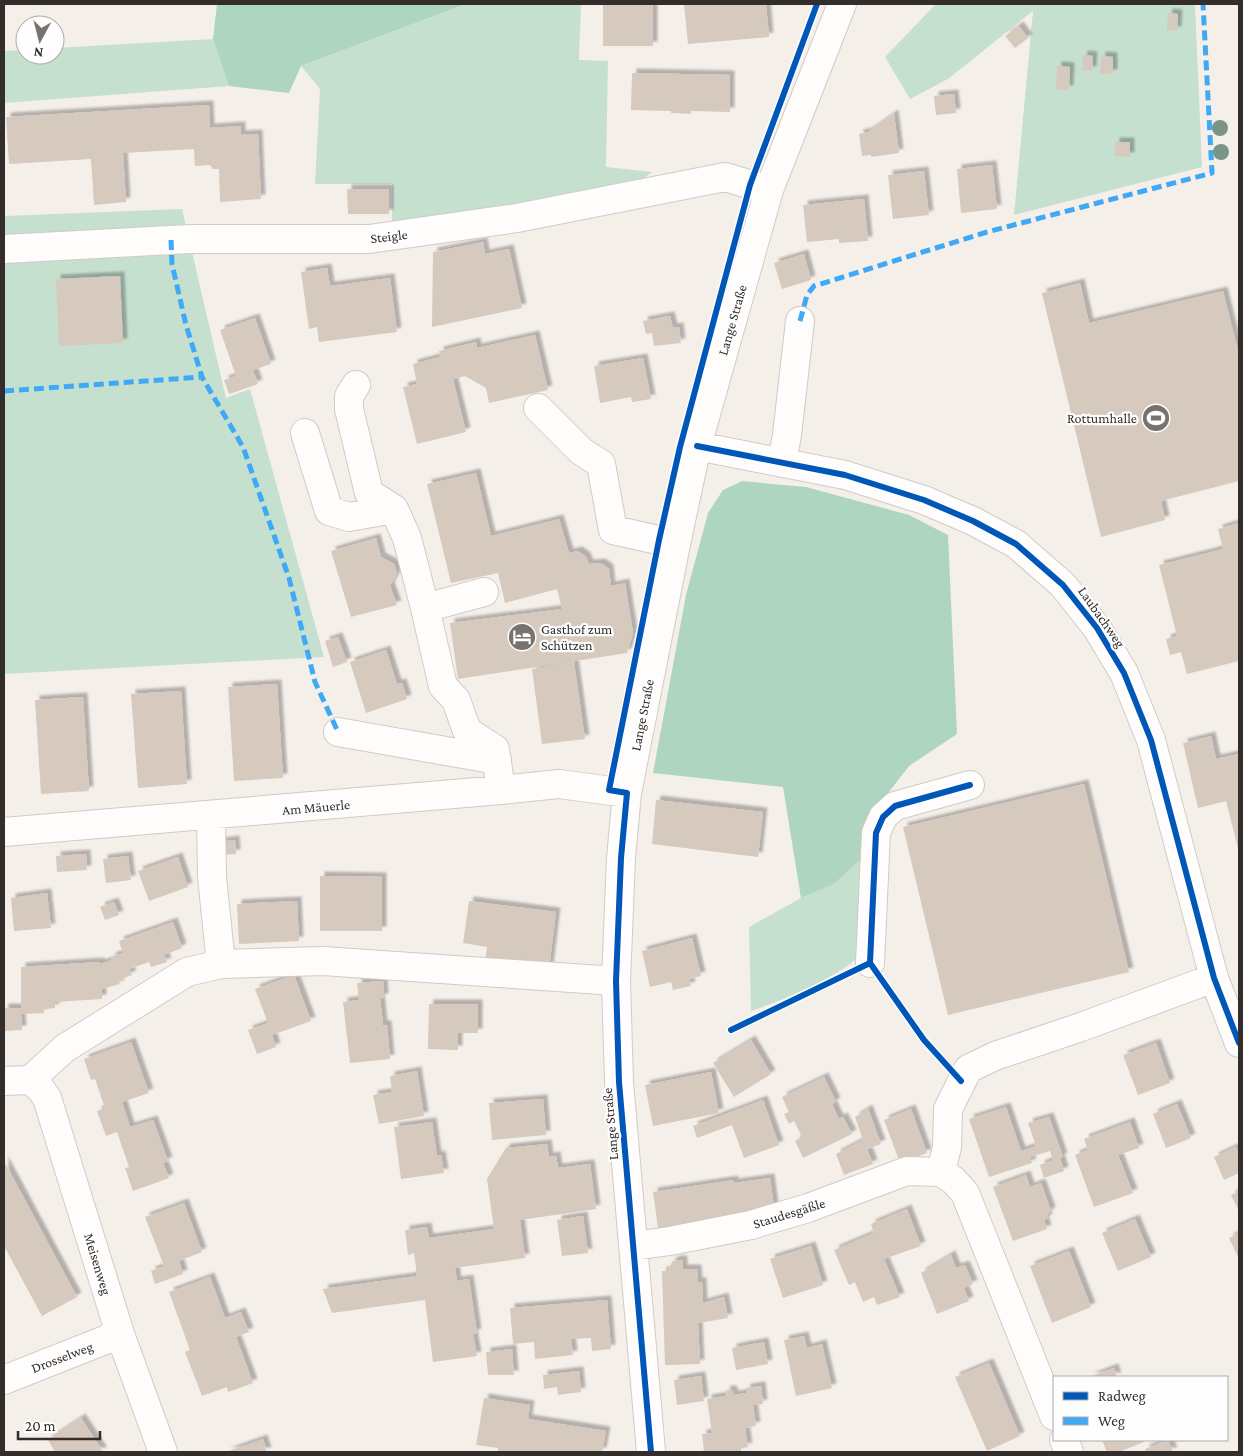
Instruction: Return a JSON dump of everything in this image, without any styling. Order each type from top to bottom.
[{"type":"street","name":"Lange Straße","points":[[651,1452],[619,1082],[616,981],[621,858],[627,793],[697,446],[769,190],[842,4]]},
{"type":"street","name":"Steigle","points":[[4,249],[190,239],[368,239],[517,218],[725,178],[769,190]]},
{"type":"street","points":[[782,462],[787,435],[800,321]]},
{"type":"street","points":[[356,385],[349,396],[349,409],[370,493],[394,509],[407,538],[443,686],[456,700],[467,731],[495,749],[501,790]]},
{"type":"street","points":[[538,408],[580,451],[600,464],[613,530],[676,544]]},
{"type":"street","points":[[305,433],[329,511],[349,517],[394,509]]},
{"type":"street","name":"Laubachweg","points":[[697,446],[854,478],[924,500],[973,521],[1016,544],[1063,585],[1098,628],[1124,672],[1151,740],[1214,978],[1239,1043]]},
{"type":"street","points":[[425,608],[484,592]]},
{"type":"street","points":[[338,732],[496,760]]},
{"type":"street","name":"Am Mäuerle","points":[[4,832],[211,816],[559,784],[627,793]]},
{"type":"street","points":[[870,963],[876,833],[882,817],[895,806],[970,785]]},
{"type":"street","points":[[211,816],[212,878],[221,964]]},
{"type":"street","points":[[17,1081],[65,1048],[187,972],[221,964],[324,960],[616,981]]},
{"type":"street","points":[[1053,1413],[965,1193],[953,1180],[941,1172],[947,1147],[948,1109],[968,1069],[995,1056],[1081,1027],[1214,978]]},
{"type":"street","name":"Meisenweg","points":[[17,1081],[40,1088],[47,1098],[120,1334],[163,1452]]},
{"type":"street","name":"Staudesgäßle","points":[[634,1246],[761,1222],[808,1208],[907,1171],[941,1172]]},
{"type":"street","name":"Drosselweg","points":[[4,1380],[120,1334]]},
{"type":"green space","points":[[217,4],[466,4],[301,66],[289,93],[229,86],[213,39]]},
{"type":"green space","points":[[466,4],[581,4],[579,60],[608,61],[606,167],[652,172],[639,182],[514,210],[392,225],[392,184],[315,184],[320,89],[301,66]]},
{"type":"green space","points":[[936,4],[1195,4],[1202,167],[1014,215],[1033,11],[948,79],[910,99],[885,57]]},
{"type":"green space","points":[[213,39],[229,86],[4,103],[4,51],[15,50],[15,65],[65,65],[65,47]]},
{"type":"green space","points":[[182,209],[226,398],[250,389],[324,657],[4,674],[4,216]]},
{"type":"green space","points":[[742,481],[806,487],[909,515],[948,535],[957,734],[909,766],[868,819],[869,852],[834,884],[801,898],[783,787],[653,773],[686,595],[708,513],[723,490]]},
{"type":"green space","points":[[869,852],[858,958],[807,989],[751,1011],[749,927],[801,898],[834,884]]},
{"type":"building","points":[[603,4],[653,4],[653,46],[603,46]]},
{"type":"building","points":[[684,4],[766,4],[769,37],[688,44]]},
{"type":"building","points":[[1168,13],[1178,14],[1177,31],[1167,30]]},
{"type":"building","points":[[1019,26],[1028,38],[1015,48],[1005,36]]},
{"type":"building","points":[[1083,55],[1093,56],[1092,71],[1082,70]]},
{"type":"building","points":[[1101,56],[1113,57],[1113,74],[1100,74]]},
{"type":"building","points":[[1057,66],[1070,67],[1069,90],[1056,89]]},
{"type":"building","points":[[632,73],[730,75],[730,112],[691,111],[691,114],[671,113],[671,111],[631,110]]},
{"type":"building","points":[[954,94],[956,113],[936,115],[934,96]]},
{"type":"building","points":[[209,105],[210,128],[241,126],[241,135],[258,134],[261,199],[220,202],[219,169],[213,169],[210,165],[195,166],[194,149],[123,153],[126,202],[94,205],[91,159],[9,164],[6,117]]},
{"type":"building","points":[[894,114],[899,153],[871,157],[871,155],[862,156],[859,134],[868,132]]},
{"type":"building","points":[[1115,142],[1130,142],[1130,157],[1115,156]]},
{"type":"building","points":[[992,165],[997,209],[961,213],[957,169]]},
{"type":"building","points":[[924,171],[929,215],[893,219],[888,175]]},
{"type":"building","points":[[347,189],[389,189],[389,214],[348,214]]},
{"type":"building","points":[[864,199],[868,241],[839,243],[839,239],[807,242],[803,205]]},
{"type":"building","points":[[483,242],[485,254],[509,249],[522,308],[432,327],[433,252]]},
{"type":"building","points":[[804,254],[811,280],[782,289],[774,263]]},
{"type":"building","points":[[327,268],[330,286],[390,278],[397,332],[319,342],[317,327],[309,329],[301,272]]},
{"type":"building","points":[[120,276],[123,343],[59,346],[56,279]]},
{"type":"building","name":"Rottumhalle","points":[[1080,283],[1089,323],[1223,291],[1239,355],[1239,481],[1161,501],[1165,520],[1101,537],[1042,293]]},
{"type":"building","points":[[670,316],[673,328],[679,327],[681,343],[654,346],[652,333],[646,334],[643,321]]},
{"type":"building","points":[[255,318],[271,364],[253,370],[258,384],[229,394],[224,380],[236,376],[220,330]]},
{"type":"building","points":[[535,335],[548,390],[489,403],[486,388],[465,376],[453,379],[466,432],[417,444],[403,387],[417,384],[413,364],[440,357],[439,351],[476,342],[477,348]]},
{"type":"building","points":[[643,358],[651,399],[632,402],[631,397],[600,403],[594,366]]},
{"type":"building","points":[[476,473],[491,536],[559,519],[569,553],[578,551],[586,557],[589,564],[601,563],[609,569],[611,586],[625,583],[633,633],[627,653],[458,679],[450,623],[562,609],[557,589],[505,603],[498,573],[451,583],[427,484]]},
{"type":"building","points":[[1239,523],[1239,661],[1187,674],[1181,652],[1170,655],[1166,639],[1177,636],[1159,565],[1223,549],[1218,529]]},
{"type":"building","points":[[376,538],[381,557],[394,564],[397,573],[390,586],[397,605],[351,617],[331,551]]},
{"type":"building","points":[[338,637],[347,662],[333,667],[325,641]]},
{"type":"building","points":[[386,650],[397,684],[402,683],[407,699],[366,713],[350,662]]},
{"type":"building","points":[[574,662],[585,739],[542,744],[532,669]]},
{"type":"building","points":[[277,684],[283,778],[234,781],[228,687]]},
{"type":"building","points":[[181,691],[187,784],[138,788],[131,694]]},
{"type":"building","points":[[83,697],[89,791],[41,794],[35,700]]},
{"type":"building","points":[[1211,736],[1216,759],[1239,754],[1239,852],[1226,801],[1198,808],[1183,743]]},
{"type":"building","points":[[1084,784],[1129,972],[948,1015],[903,827]]},
{"type":"building","points":[[656,800],[763,812],[758,857],[652,844]]},
{"type":"building","points":[[235,840],[236,854],[220,855],[219,842]]},
{"type":"building","points":[[86,854],[87,870],[57,872],[56,856]]},
{"type":"building","points":[[128,856],[131,880],[106,883],[103,859]]},
{"type":"building","points":[[178,857],[188,887],[149,901],[138,871]]},
{"type":"building","points":[[320,876],[382,877],[382,931],[320,931]]},
{"type":"building","points":[[47,893],[51,928],[14,931],[11,898]]},
{"type":"building","points":[[297,901],[299,941],[239,944],[237,904]]},
{"type":"building","points":[[469,901],[556,912],[549,969],[485,961],[487,947],[463,943]]},
{"type":"building","points":[[114,902],[119,915],[105,920],[100,907]]},
{"type":"building","points":[[173,922],[182,948],[164,955],[167,962],[151,967],[149,962],[129,969],[132,975],[118,980],[120,984],[102,989],[102,999],[55,1002],[55,1008],[44,1009],[44,1013],[21,1014],[22,1030],[4,1031],[4,1008],[21,1008],[21,967],[100,962],[100,964],[112,960],[111,957],[123,953],[119,941]]},
{"type":"building","points":[[692,938],[701,976],[689,979],[691,986],[673,990],[671,982],[650,987],[642,951]]},
{"type":"building","points":[[294,975],[311,1021],[272,1035],[276,1047],[257,1054],[248,1030],[268,1023],[255,989]]},
{"type":"building","points":[[383,981],[384,998],[380,998],[383,1025],[387,1025],[390,1059],[350,1063],[343,1002],[359,1000],[357,983]]},
{"type":"building","points":[[429,1004],[478,1004],[478,1033],[458,1033],[458,1050],[428,1049]]},
{"type":"building","points":[[751,1040],[771,1074],[734,1097],[713,1063]]},
{"type":"building","points":[[131,1042],[149,1093],[122,1102],[130,1127],[153,1120],[168,1161],[163,1163],[169,1178],[133,1191],[125,1168],[129,1167],[117,1132],[106,1136],[97,1111],[105,1108],[95,1079],[91,1080],[84,1059]]},
{"type":"building","points":[[1156,1043],[1170,1083],[1138,1095],[1123,1055]]},
{"type":"building","points":[[417,1071],[424,1116],[379,1124],[373,1095],[392,1092],[390,1076]]},
{"type":"building","points":[[711,1072],[719,1113],[653,1126],[645,1085]]},
{"type":"building","points":[[824,1077],[836,1102],[832,1104],[839,1119],[843,1117],[852,1134],[803,1158],[795,1141],[802,1137],[794,1121],[789,1124],[784,1114],[789,1112],[782,1097]]},
{"type":"building","points":[[543,1099],[546,1135],[492,1140],[489,1103]]},
{"type":"building","points":[[763,1100],[779,1145],[744,1158],[732,1125],[697,1138],[693,1126]]},
{"type":"building","points":[[1177,1104],[1191,1138],[1166,1148],[1153,1114]]},
{"type":"building","points":[[1006,1107],[1021,1151],[1036,1146],[1028,1123],[1049,1117],[1063,1157],[1060,1158],[1064,1171],[1044,1178],[1040,1165],[1053,1160],[1050,1151],[1030,1157],[1032,1163],[989,1177],[969,1119]]},
{"type":"building","points":[[868,1109],[881,1144],[867,1149],[873,1164],[844,1175],[836,1154],[863,1140],[855,1117]]},
{"type":"building","points":[[911,1109],[927,1153],[900,1163],[884,1120]]},
{"type":"building","points":[[432,1122],[437,1156],[441,1155],[444,1173],[401,1179],[394,1127]]},
{"type":"building","points":[[1130,1122],[1139,1148],[1118,1155],[1133,1193],[1094,1207],[1075,1155],[1088,1150],[1084,1139]]},
{"type":"building","points":[[547,1144],[549,1157],[556,1156],[558,1168],[590,1164],[596,1209],[520,1220],[525,1258],[455,1268],[457,1281],[469,1279],[477,1333],[473,1334],[477,1356],[433,1362],[425,1300],[332,1313],[323,1289],[417,1276],[414,1253],[408,1255],[405,1230],[427,1227],[429,1238],[494,1229],[487,1179],[506,1148]]},
{"type":"building","points":[[1236,1147],[1239,1153],[1239,1173],[1224,1180],[1214,1157]]},
{"type":"building","points":[[4,1161],[77,1297],[42,1316],[4,1246]]},
{"type":"building","points":[[1026,1175],[1030,1187],[1041,1183],[1051,1211],[1047,1214],[1048,1218],[1044,1220],[1047,1229],[1013,1241],[993,1187]]},
{"type":"building","points":[[770,1178],[774,1208],[739,1217],[658,1228],[653,1192],[734,1180],[734,1183]]},
{"type":"building","points":[[1239,1191],[1239,1211],[1231,1195]]},
{"type":"building","points":[[184,1203],[202,1252],[179,1261],[183,1274],[155,1284],[151,1271],[164,1266],[145,1217]]},
{"type":"building","points":[[907,1209],[921,1246],[884,1259],[900,1297],[877,1305],[874,1297],[863,1302],[855,1282],[849,1285],[834,1250],[874,1233],[871,1224]]},
{"type":"building","points":[[583,1216],[588,1253],[562,1256],[557,1220]]},
{"type":"building","points":[[1135,1219],[1151,1257],[1118,1271],[1102,1233]]},
{"type":"building","points":[[1239,1233],[1239,1259],[1229,1238]]},
{"type":"building","points":[[811,1246],[823,1285],[783,1298],[770,1259]]},
{"type":"building","points":[[1069,1251],[1091,1307],[1052,1323],[1030,1266]]},
{"type":"building","points":[[951,1255],[956,1268],[965,1265],[973,1284],[964,1288],[969,1301],[937,1314],[921,1273]]},
{"type":"building","points":[[683,1260],[683,1269],[697,1269],[698,1282],[702,1282],[703,1303],[724,1297],[728,1318],[698,1323],[700,1364],[665,1365],[662,1271],[668,1271],[672,1262]]},
{"type":"building","points":[[210,1277],[225,1318],[241,1312],[249,1332],[236,1337],[253,1383],[228,1392],[227,1387],[202,1396],[185,1352],[190,1350],[169,1292]]},
{"type":"building","points":[[607,1300],[611,1349],[592,1351],[591,1338],[571,1339],[573,1355],[535,1359],[534,1342],[513,1344],[510,1308]]},
{"type":"building","points":[[804,1336],[807,1348],[822,1344],[832,1388],[796,1396],[784,1340]]},
{"type":"building","points":[[764,1342],[768,1364],[736,1370],[732,1348]]},
{"type":"building","points":[[512,1349],[514,1375],[488,1375],[486,1352]]},
{"type":"building","points":[[989,1363],[1020,1436],[987,1451],[955,1377]]},
{"type":"building","points":[[1114,1368],[1117,1376],[1092,1376]]},
{"type":"building","points":[[579,1371],[581,1392],[558,1395],[557,1387],[544,1389],[543,1375]]},
{"type":"building","points":[[701,1376],[704,1401],[677,1405],[674,1380]]},
{"type":"building","points":[[761,1386],[763,1404],[753,1405],[756,1426],[745,1428],[748,1447],[741,1448],[741,1452],[704,1452],[702,1434],[712,1433],[707,1399],[725,1396],[726,1390],[732,1390],[734,1395],[746,1393],[746,1388]]},
{"type":"building","points":[[484,1398],[530,1405],[528,1419],[606,1431],[602,1452],[498,1452],[498,1448],[476,1445]]},
{"type":"building","points":[[81,1418],[103,1452],[55,1452],[48,1440]]},
{"type":"building","points":[[263,1439],[267,1452],[226,1452]]},
{"type":"building","points":[[1102,1441],[1144,1442],[1119,1452],[1107,1452]]},
{"type":"building","points":[[1168,1441],[1173,1452],[1146,1452],[1145,1449]]},
{"type":"marked path","points":[[800,321],[807,295],[814,286],[987,232],[1212,173],[1203,4]]},
{"type":"marked path","points":[[171,240],[172,264],[186,325],[202,377],[243,447],[289,578],[315,682],[338,732]]},
{"type":"marked path","points":[[4,391],[202,377]]},
{"type":"cycle path","points":[[651,1452],[619,1082],[616,981],[621,858],[627,793],[609,790],[659,540],[680,447],[750,185],[817,4]]},
{"type":"cycle path","points":[[697,446],[845,475],[924,500],[973,521],[1016,544],[1063,585],[1097,628],[1124,673],[1151,740],[1214,978],[1239,1043]]},
{"type":"cycle path","points":[[870,963],[876,833],[883,817],[895,806],[970,785]]},
{"type":"cycle path","points":[[731,1030],[870,963],[924,1040],[961,1081]]},
{"type":"place","name":"Rottumhalle","points":[[1156,418]]},
{"type":"place","name":"Gasthof zum Schützen","points":[[522,637]]}]
